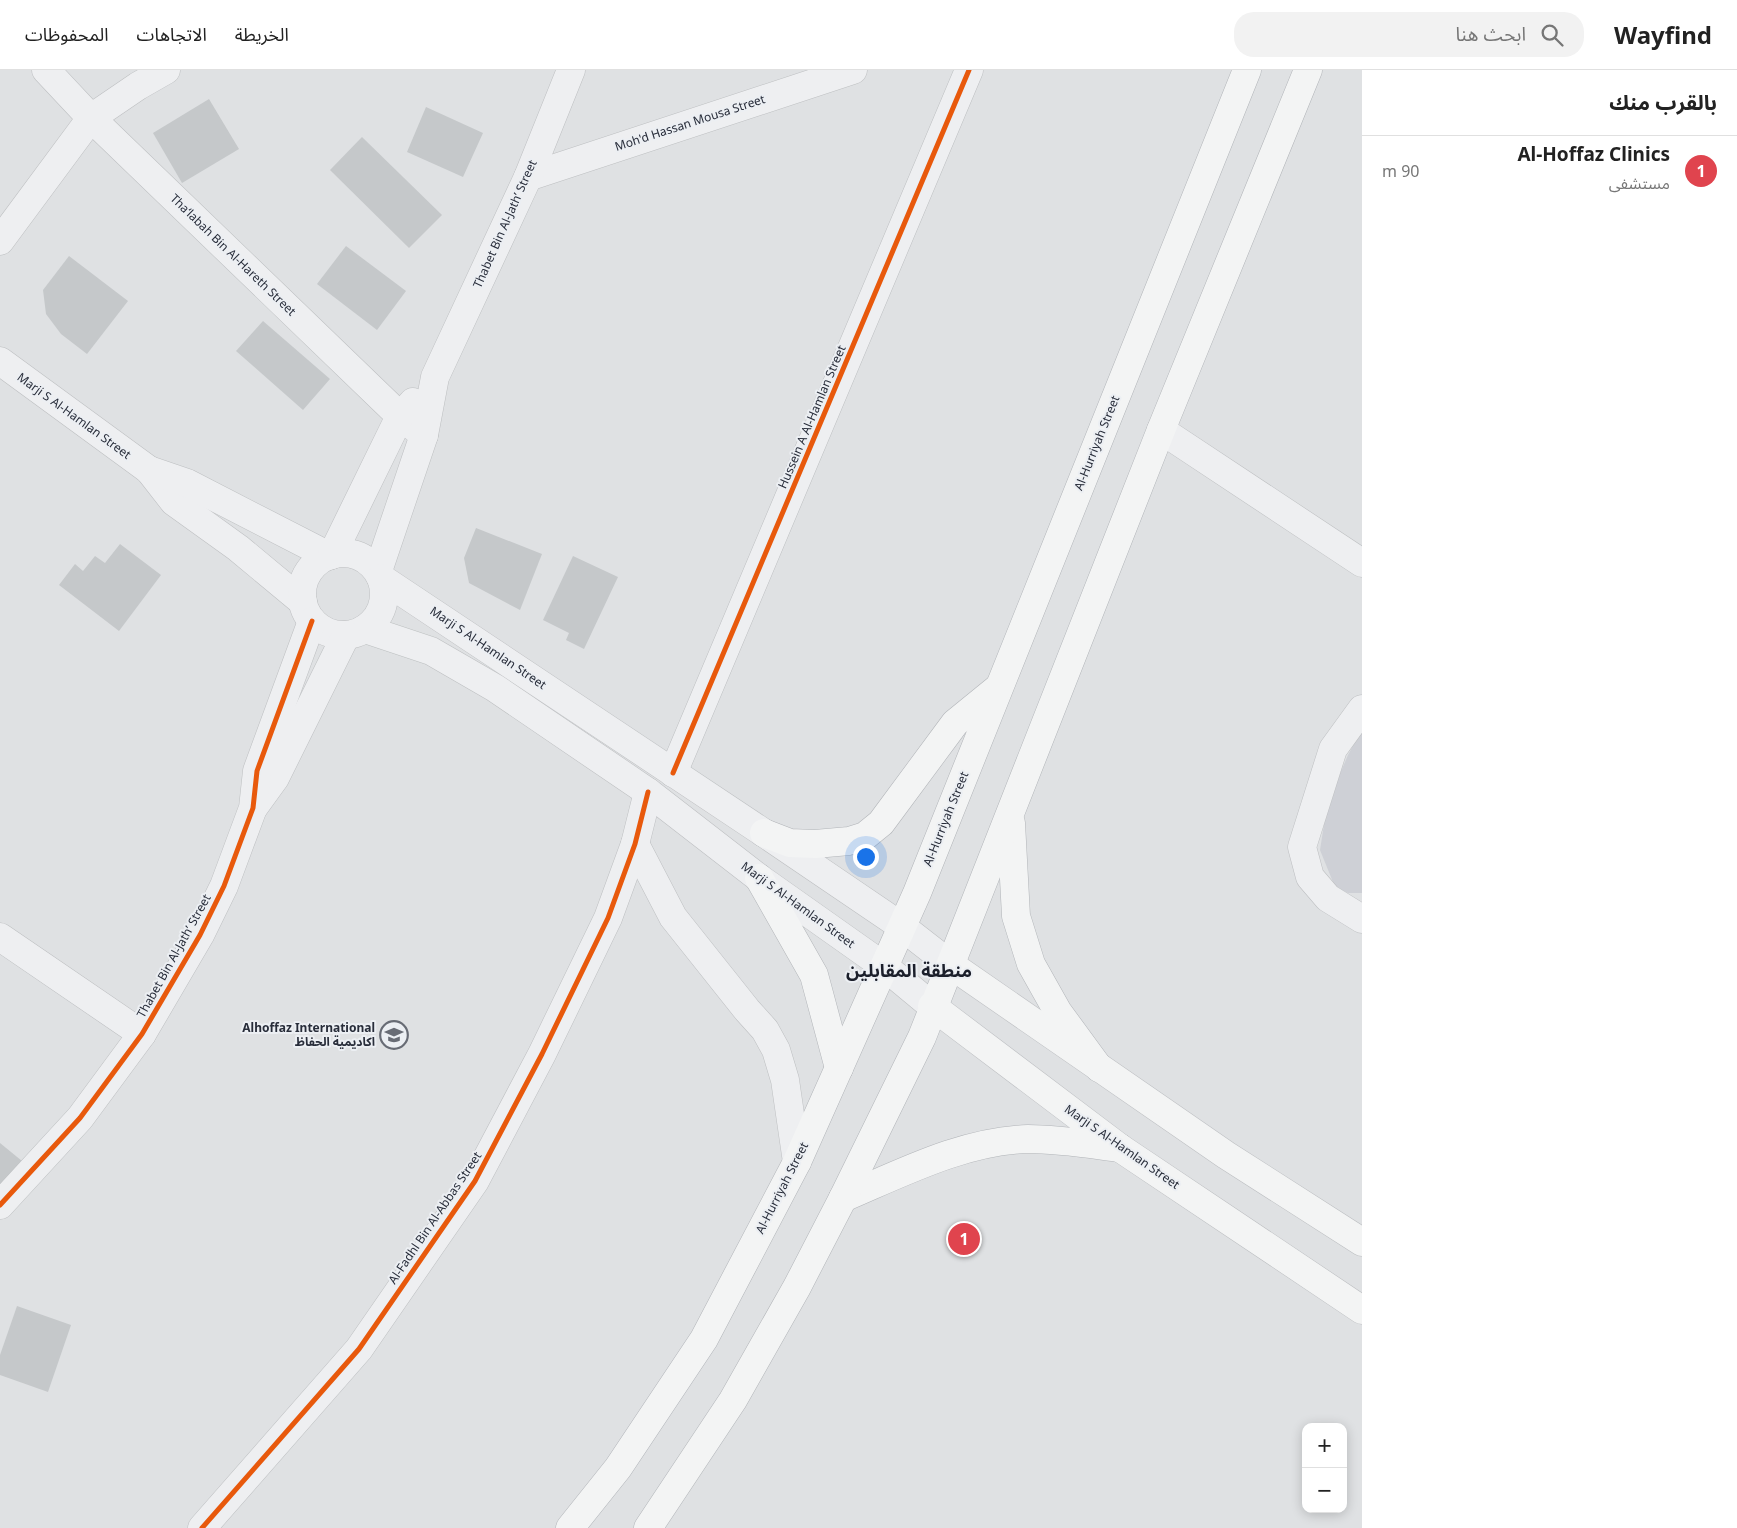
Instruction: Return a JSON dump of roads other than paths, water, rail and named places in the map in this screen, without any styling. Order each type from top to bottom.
[{"type":"main road","name":"Al-Hurriyah Street","points":[[570,1528],[618,1468],[704,1339],[797,1162],[885,968],[1247,70]]},
{"type":"main road","points":[[648,1528],[733,1400],[797,1287],[844,1198],[922,1037],[932,1006],[951,965],[1161,430],[1308,70]]},
{"type":"main road","points":[[764,833],[790,842],[815,844],[849,841],[865,836],[882,823],[955,724],[999,687]]},
{"type":"main road","points":[[1010,814],[1016,916],[1031,964],[1058,1012],[1099,1068]]},
{"type":"main road","points":[[759,878],[814,975],[838,1068]]},
{"type":"main road","name":"Marji S Al-Hamlan Street","points":[[951,965],[1226,1155],[1362,1242]]},
{"type":"main road","name":"Marji S Al-Hamlan Street","points":[[932,1006],[1120,1148],[1362,1310]]},
{"type":"main road","points":[[844,1198],[928,1162],[979,1146],[1036,1140],[1065,1140],[1120,1148]]},
{"type":"street","name":"Tha‘labah Bin Al-Hareth Street","points":[[46,70],[91,118],[400,416],[424,435]]},
{"type":"street","points":[[0,241],[91,118],[138,86],[166,70]]},
{"type":"street","name":"Thabet Bin Al-Jath’ Street","points":[[380,575],[424,435],[435,377],[528,177],[571,70]]},
{"type":"street","name":"Moh'd Hassan Mousa Street","points":[[528,177],[853,70]]},
{"type":"street","name":"Hussein A Al-Hamlan Street","points":[[673,773],[964,71]]},
{"type":"street","name":"Marji S Al-Hamlan Street","points":[[0,361],[149,470],[174,502],[238,548],[308,612]]},
{"type":"street","name":"Thabet Bin Al-Jath’ Street","points":[[331,555],[400,416],[435,377]]},
{"type":"street","points":[[1161,430],[1362,563]]},
{"type":"street","name":"Marji S Al-Hamlan Street","points":[[149,470],[187,483],[331,555]]},
{"type":"street","points":[[344,553],[356,555],[370,562],[380,575],[384,603],[377,617],[356,632],[325,631],[308,612],[303,587],[309,572],[319,561],[331,555],[344,553]]},
{"type":"street","name":"Marji S Al-Hamlan Street","points":[[380,575],[901,926],[951,965]]},
{"type":"street","name":"Thabet Bin Al-Jath’ Street","points":[[0,1205],[80,1118],[142,1034],[200,935],[224,886],[253,808],[257,770],[308,612]]},
{"type":"street","name":"Thabet Bin Al-Jath’ Street","points":[[253,808],[275,778],[356,632]]},
{"type":"street","name":"Marji S Al-Hamlan Street","points":[[356,632],[431,651],[479,678],[648,792],[759,878],[885,968],[932,1006]]},
{"type":"street","points":[[1362,709],[1333,749],[1302,847],[1310,877],[1328,898],[1362,919]]},
{"type":"street","name":"Al-Fadhl Bin Al-Abbas Street","points":[[202,1528],[359,1349],[475,1180],[542,1054],[604,927],[635,844],[648,792]]},
{"type":"street","points":[[635,844],[673,917],[765,1030],[776,1050],[784,1080],[797,1162]]},
{"type":"street","points":[[0,937],[142,1034]]},
{"type":"place","name":"Alhoffaz International اكاديمية الحفاظ","points":[[394,1035]]},
{"type":"place","name":"Al-Hoffaz Clinics","points":[[964,1239]]},
{"type":"district","name":"منطقة المقابلين","points":[[909,971]]}]
